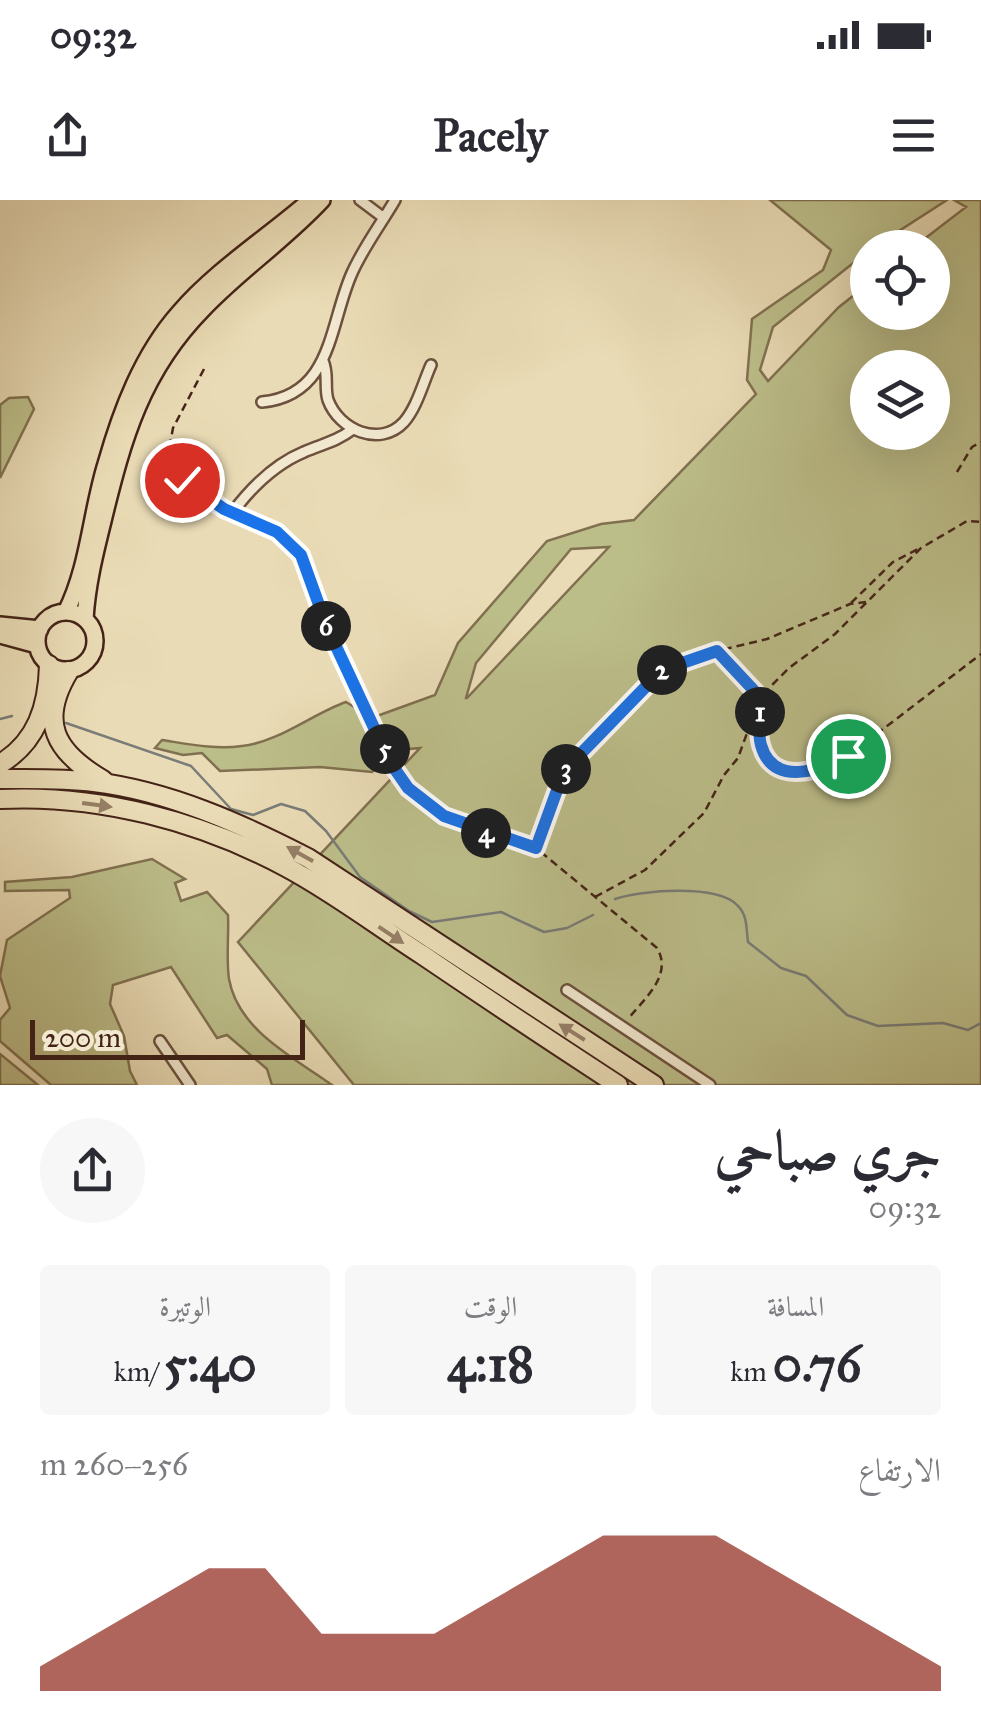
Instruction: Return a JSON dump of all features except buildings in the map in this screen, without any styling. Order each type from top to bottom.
[{"type":"highway","points":[[66,612],[78,581],[117,428],[130,393],[156,345],[204,287],[310,200]]},
{"type":"highway","points":[[49,665],[69,671],[82,666],[94,650],[96,636],[85,618],[88,582],[113,478],[136,408],[156,365],[212,300],[322,200]]},
{"type":"highway","points":[[38,637],[50,616],[66,612],[85,618]]},
{"type":"highway","points":[[0,625],[38,637]]},
{"type":"highway","points":[[0,635],[38,637]]},
{"type":"highway","points":[[0,764],[26,742],[40,719],[48,694],[49,665],[38,637]]},
{"type":"highway","points":[[69,671],[54,700],[56,735],[77,764],[112,785]]},
{"type":"highway","points":[[0,779],[112,785],[172,800],[308,858],[654,1085]]},
{"type":"highway","points":[[5,800],[133,811],[179,822],[246,847],[318,886],[618,1085]]},
{"type":"street","points":[[360,200],[384,218]]},
{"type":"street","points":[[262,402],[294,393],[323,362],[352,274],[395,200]]},
{"type":"street","points":[[323,362],[328,398],[353,429],[370,436],[401,426],[431,365]]},
{"type":"street","points":[[232,513],[251,490],[291,459],[330,445],[353,429]]},
{"type":"street","points":[[567,990],[710,1085]]},
{"type":"street","points":[[160,1042],[190,1085]]},
{"type":"path","points":[[204,368],[172,428],[167,460],[178,476],[232,513],[277,532],[301,555],[327,627],[390,762],[408,788],[444,816],[536,848],[658,948],[664,962],[661,977],[621,1028]]},
{"type":"path","points":[[957,472],[972,447],[981,442]]},
{"type":"path","points":[[850,604],[893,562],[967,520],[981,522]]},
{"type":"path","points":[[593,898],[645,870],[704,813],[738,758],[760,697],[789,668],[836,634],[921,548]]},
{"type":"path","points":[[536,848],[564,771],[662,670],[767,639],[850,604],[867,602]]},
{"type":"path","points":[[717,651],[760,697],[761,745],[773,765],[793,773],[822,769],[848,756],[981,654]]},
{"type":"green space","points":[[770,200],[947,200],[900,230],[850,230],[850,266],[773,327],[760,370],[768,381],[850,298],[850,330],[950,330],[950,230],[936,230],[966,207],[954,200],[981,200],[981,1085],[354,1085],[238,942],[420,748],[397,750],[377,716],[435,695],[458,643],[547,541],[601,524],[634,520],[756,394],[747,380],[752,319],[823,270],[831,250]],"holes":[[[609,547],[467,698],[476,663],[571,549]]]},
{"type":"green space","points":[[28,397],[34,409],[0,478],[0,405],[9,398]]},
{"type":"green space","points":[[346,702],[359,710],[379,766],[372,772],[320,767],[220,771],[202,753],[183,755],[155,748],[162,740],[222,747],[256,743]]},
{"type":"green space","points":[[152,859],[185,879],[175,883],[181,901],[207,892],[228,915],[229,979],[243,1013],[269,1041],[332,1085],[272,1085],[267,1069],[227,1035],[217,1038],[171,967],[113,985],[110,1004],[124,1036],[130,1071],[137,1085],[51,1085],[0,1041],[0,1020],[10,1008],[0,976],[7,940],[70,898],[69,890],[5,891],[5,882],[72,877]]},
{"type":"green space","points":[[0,1054],[38,1085],[0,1085]]},
{"type":"waterway","points":[[0,719],[12,716]]},
{"type":"waterway","points":[[66,723],[191,766],[231,809],[253,815],[281,804],[305,811],[326,831],[360,877],[432,922],[501,912],[544,932],[567,928],[593,915]]},
{"type":"waterway","points":[[615,899],[678,891],[727,898],[743,913],[748,942],[781,968],[806,976],[847,1015],[878,1026],[943,1023],[968,1030],[981,1023]]},
{"type":"route","points":[[182,480],[224,509],[291,542],[301,555],[327,627],[398,776],[423,803],[466,826],[536,848],[564,771],[662,670],[717,651],[760,697],[761,745],[773,765],[793,773],[822,769],[848,756]]}]
